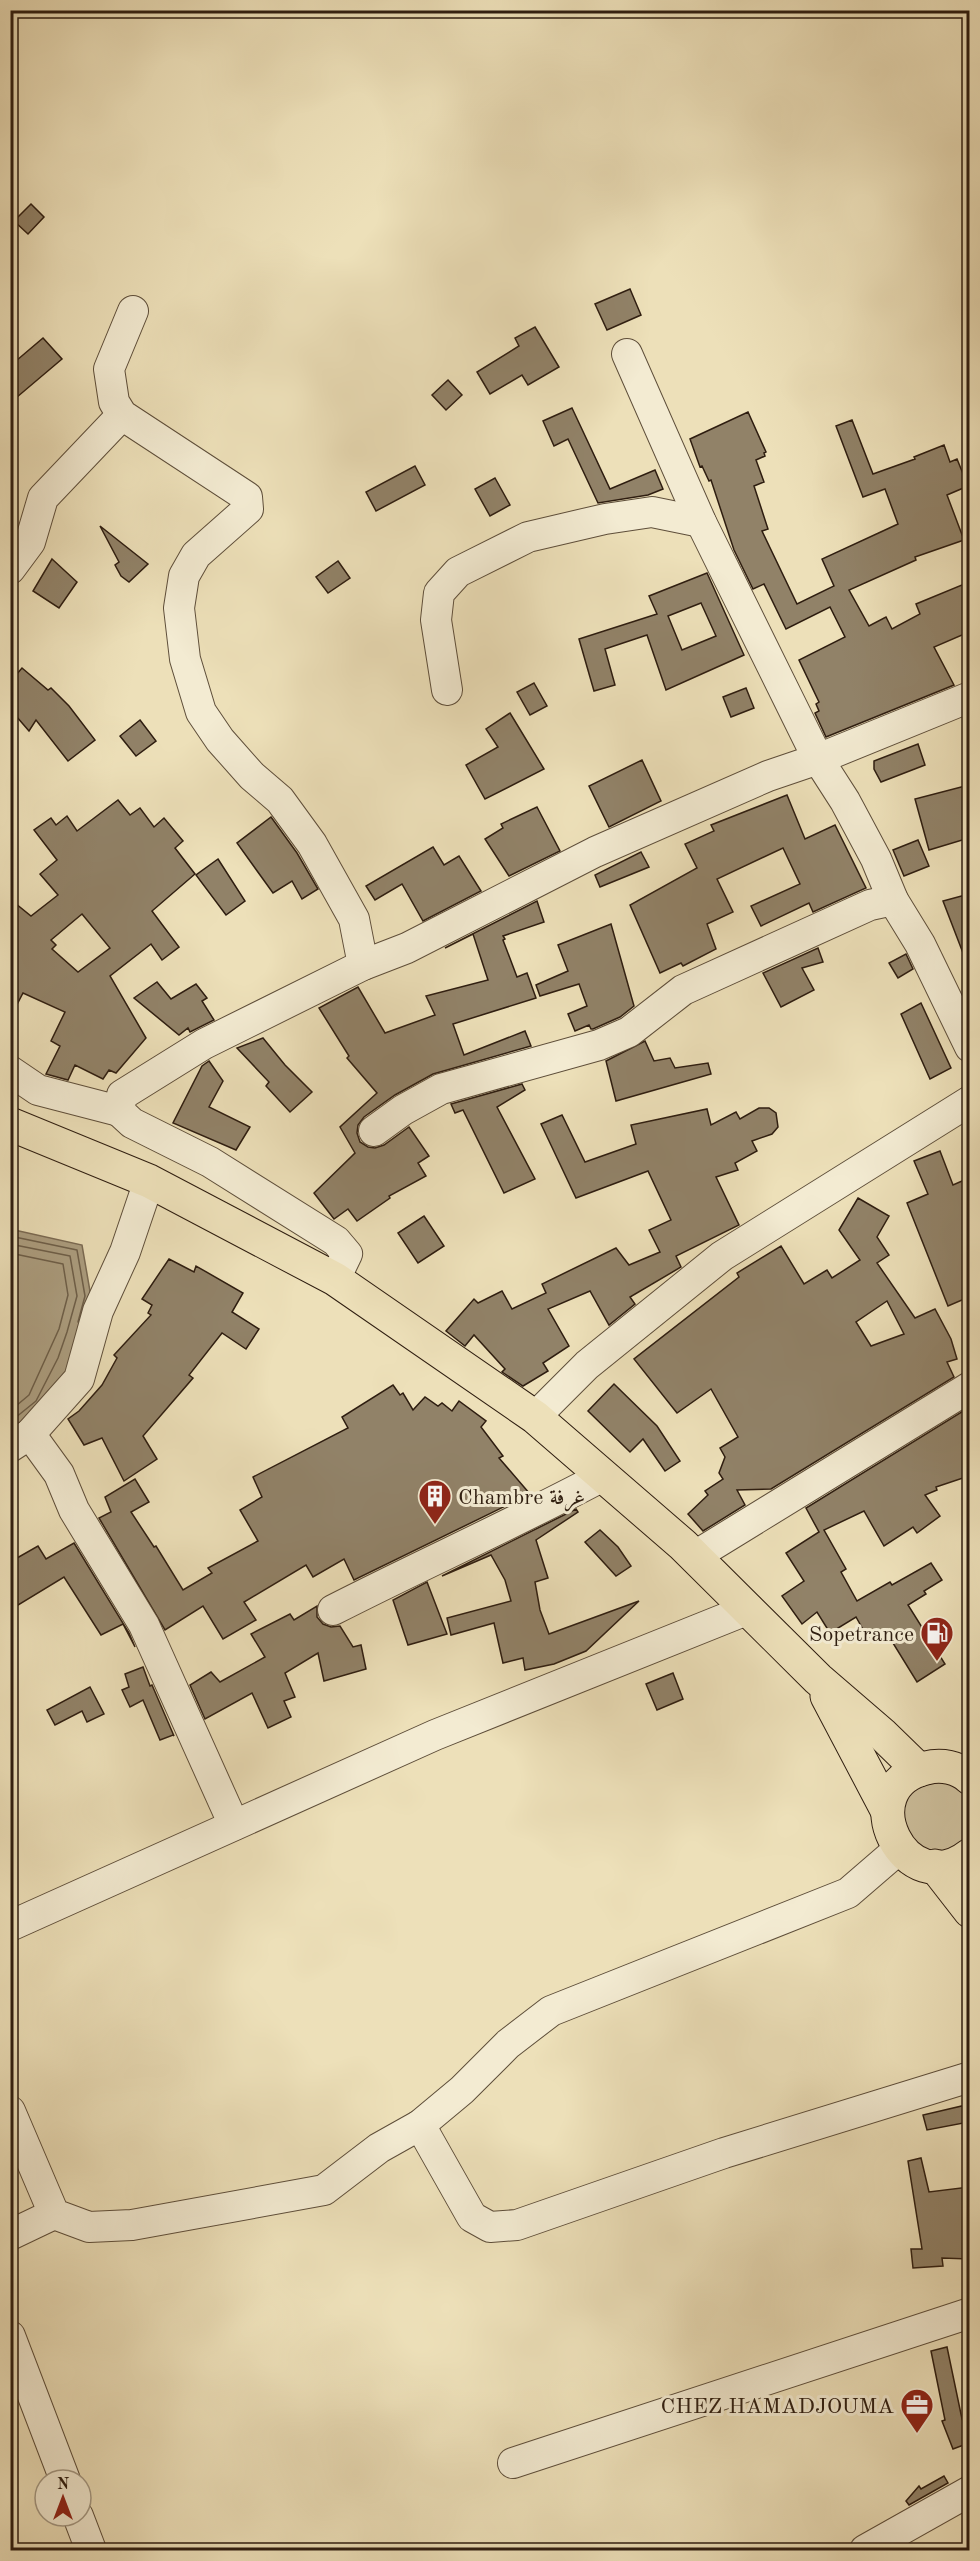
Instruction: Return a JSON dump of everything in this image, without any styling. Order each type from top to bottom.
[{"type":"main road","points":[[10,1124],[149,1181],[335,1279],[536,1417],[694,1556],[818,1678],[926,1768],[951,1767],[969,1778]]},
{"type":"main road","points":[[818,1678],[887,1810],[892,1837],[899,1849],[909,1858],[922,1864],[935,1866],[950,1865],[969,1855]]},
{"type":"main road","points":[[887,1810],[891,1797],[907,1776],[969,1750]]},
{"type":"main road","points":[[935,1866],[969,1911]]},
{"type":"street","points":[[133,311],[109,369],[114,402],[122,415],[247,497],[248,509],[196,555],[184,576],[179,608],[185,659],[201,712],[220,740],[252,776],[280,800],[312,844],[354,919],[363,965]]},
{"type":"street","points":[[627,354],[701,522],[818,759],[845,801],[876,859],[893,900],[920,944],[969,1047]]},
{"type":"street","points":[[10,569],[30,542],[43,498],[122,415]]},
{"type":"street","points":[[447,690],[436,620],[439,594],[458,572],[528,537],[605,519],[652,512],[701,522]]},
{"type":"street","points":[[119,1111],[122,1095],[204,1044],[363,965],[407,948],[595,852],[768,776],[818,759],[969,697]]},
{"type":"street","points":[[374,1131],[403,1110],[441,1089],[599,1045],[629,1032],[683,990],[870,905],[893,900]]},
{"type":"street","points":[[10,1071],[38,1090],[119,1111],[132,1123],[210,1162],[336,1241],[347,1254],[335,1279]]},
{"type":"street","points":[[536,1417],[587,1365],[722,1256],[969,1101]]},
{"type":"street","points":[[149,1181],[125,1252],[98,1311],[79,1379],[20,1441],[59,1474],[74,1510],[144,1625],[234,1825]]},
{"type":"street","points":[[694,1556],[969,1387]]},
{"type":"street","points":[[333,1610],[417,1567],[547,1506],[603,1476]]},
{"type":"street","points":[[10,1926],[435,1735],[749,1609]]},
{"type":"street","points":[[10,2235],[54,2214],[89,2227],[132,2225],[324,2190],[379,2148],[420,2126],[462,2090],[508,2044],[551,2011],[848,1893],[899,1849]]},
{"type":"street","points":[[420,2126],[472,2217],[490,2227],[517,2225],[724,2153],[969,2078]]},
{"type":"street","points":[[10,2111],[54,2214]]},
{"type":"street","points":[[513,2463],[969,2313]]},
{"type":"street","points":[[10,2336],[60,2468]]},
{"type":"street","points":[[865,2550],[969,2492]]},
{"type":"street","points":[[83,2528],[91,2550]]},
{"type":"shaded area","points":[[943,1779],[966,1790],[969,1795],[969,1842],[944,1858],[907,1845],[899,1806],[916,1785]]},
{"type":"water","points":[[10,1229],[82,1245],[91,1297],[70,1363],[47,1410],[10,1439]]},
{"type":"building","points":[[31,204],[44,217],[28,234],[14,221]]},
{"type":"building","points":[[630,289],[641,315],[607,330],[595,304]]},
{"type":"building","points":[[535,327],[559,367],[528,385],[522,375],[490,394],[477,372],[519,346],[515,338]]},
{"type":"building","points":[[43,338],[62,359],[10,403],[10,366]]},
{"type":"building","points":[[448,380],[462,395],[446,410],[432,395]]},
{"type":"building","points":[[572,408],[610,489],[655,470],[663,489],[648,495],[598,503],[568,439],[554,446],[543,421]]},
{"type":"building","points":[[748,412],[766,452],[765,456],[756,460],[764,482],[754,486],[768,529],[762,531],[797,604],[834,586],[822,559],[898,524],[885,489],[863,497],[836,426],[852,420],[873,474],[915,459],[914,457],[944,445],[950,462],[957,459],[968,486],[947,495],[964,540],[915,557],[916,560],[849,590],[869,626],[886,617],[892,629],[920,614],[916,604],[969,582],[969,632],[934,647],[954,685],[826,737],[815,713],[819,711],[816,704],[819,702],[799,660],[845,637],[830,607],[786,629],[764,584],[753,589],[734,550],[711,480],[709,481],[702,466],[700,467],[690,439]]},
{"type":"building","points":[[415,466],[425,485],[376,511],[366,492]]},
{"type":"building","points":[[495,478],[510,505],[490,516],[475,489]]},
{"type":"building","points":[[100,526],[148,564],[129,582],[121,576],[115,565],[119,562]]},
{"type":"building","points":[[52,559],[77,582],[59,608],[33,591]]},
{"type":"building","points":[[338,561],[350,578],[328,593],[316,577]]},
{"type":"building","points":[[707,573],[744,655],[666,690],[647,635],[605,649],[615,685],[594,691],[579,639],[657,614],[649,596]],"holes":[[[701,603],[716,636],[682,650],[668,616]]]},
{"type":"building","points":[[22,668],[48,690],[51,688],[69,706],[95,740],[68,761],[36,720],[29,731],[10,709],[10,682]]},
{"type":"building","points":[[534,683],[547,706],[530,715],[517,692]]},
{"type":"building","points":[[746,688],[754,708],[731,717],[723,697]]},
{"type":"building","points":[[510,713],[544,769],[485,799],[466,765],[498,747],[486,729]]},
{"type":"building","points":[[140,720],[156,741],[136,756],[120,736]]},
{"type":"building","points":[[918,744],[925,765],[881,782],[874,769],[874,761]]},
{"type":"building","points":[[642,760],[661,801],[609,827],[589,786]]},
{"type":"building","points":[[969,785],[969,838],[929,850],[915,799]]},
{"type":"building","points":[[787,795],[805,839],[835,825],[866,888],[813,912],[809,903],[761,926],[751,906],[800,884],[783,848],[717,879],[733,912],[707,924],[716,949],[683,966],[681,963],[660,973],[630,905],[697,868],[685,844],[714,831],[711,825]]},
{"type":"building","points":[[118,800],[130,815],[140,808],[154,827],[164,818],[183,841],[175,848],[195,874],[152,911],[179,947],[162,960],[151,944],[110,976],[146,1038],[116,1073],[109,1070],[103,1079],[75,1065],[68,1080],[46,1074],[60,1046],[51,1041],[65,1012],[23,993],[10,1018],[10,899],[31,916],[58,895],[40,874],[57,860],[34,830],[51,818],[56,825],[67,816],[77,831]],"holes":[[[82,914],[110,948],[78,972],[52,949],[56,945],[51,940]]]},
{"type":"building","points":[[537,807],[560,851],[509,876],[485,839],[503,828],[501,824]]},
{"type":"building","points":[[271,817],[297,853],[318,889],[302,899],[292,881],[273,893],[237,843]]},
{"type":"building","points":[[918,840],[929,866],[904,876],[893,850]]},
{"type":"building","points":[[433,847],[444,865],[459,856],[481,891],[423,921],[402,884],[375,900],[366,886]]},
{"type":"building","points":[[641,852],[649,867],[600,887],[595,875]]},
{"type":"building","points":[[218,859],[245,901],[226,915],[196,875]]},
{"type":"building","points":[[969,894],[969,966],[968,966],[943,901]]},
{"type":"building","points":[[537,901],[544,922],[503,936],[517,977],[527,973],[536,998],[453,1024],[464,1055],[525,1031],[531,1046],[433,1074],[395,1095],[364,1117],[358,1125],[357,1133],[360,1142],[368,1147],[375,1148],[384,1145],[409,1127],[429,1156],[418,1163],[426,1176],[389,1196],[390,1198],[357,1221],[348,1209],[334,1219],[314,1193],[355,1153],[340,1127],[377,1093],[347,1058],[349,1056],[319,1008],[358,987],[385,1033],[435,1015],[426,996],[488,980],[473,934],[445,948]]},
{"type":"building","points":[[611,924],[634,1006],[620,1017],[593,1029],[589,1025],[575,1031],[568,1014],[587,1006],[579,984],[540,996],[536,985],[568,971],[558,945]]},
{"type":"building","points":[[818,948],[823,962],[802,968],[814,990],[781,1007],[763,973]]},
{"type":"building","points":[[906,954],[913,969],[898,978],[889,963]]},
{"type":"building","points":[[157,982],[171,999],[196,984],[207,998],[202,1001],[214,1020],[190,1032],[188,1028],[179,1035],[134,998]]},
{"type":"building","points":[[921,1003],[951,1068],[930,1079],[901,1014]]},
{"type":"building","points":[[263,1038],[285,1065],[312,1092],[290,1112],[266,1086],[269,1082],[237,1048]]},
{"type":"building","points":[[645,1041],[654,1061],[670,1058],[675,1068],[708,1063],[711,1074],[616,1101],[606,1061]]},
{"type":"building","points":[[209,1061],[223,1081],[209,1107],[250,1127],[236,1150],[173,1123],[202,1066]]},
{"type":"building","points":[[522,1084],[525,1090],[497,1107],[535,1179],[504,1193],[463,1110],[455,1113],[451,1104]]},
{"type":"building","points":[[759,1108],[769,1108],[776,1113],[778,1127],[772,1134],[752,1141],[757,1151],[735,1163],[738,1170],[716,1177],[739,1225],[676,1256],[681,1267],[630,1297],[635,1304],[609,1325],[590,1291],[548,1309],[569,1346],[543,1363],[548,1371],[523,1386],[502,1372],[505,1369],[474,1335],[465,1346],[446,1331],[474,1299],[478,1303],[502,1291],[512,1309],[546,1293],[542,1284],[616,1248],[629,1265],[660,1252],[649,1230],[671,1220],[648,1171],[576,1198],[541,1124],[562,1115],[585,1162],[636,1144],[631,1125],[707,1109],[711,1125],[736,1112],[740,1119]]},
{"type":"building","points":[[940,1151],[953,1185],[969,1178],[969,1297],[948,1306],[907,1203],[928,1194],[914,1161]]},
{"type":"building","points":[[858,1198],[889,1216],[877,1237],[889,1255],[877,1263],[915,1318],[935,1309],[951,1339],[957,1359],[947,1362],[954,1377],[771,1489],[737,1490],[745,1505],[703,1531],[688,1514],[708,1495],[705,1491],[723,1479],[719,1473],[725,1457],[720,1448],[738,1437],[711,1389],[677,1413],[634,1359],[739,1277],[737,1273],[781,1246],[804,1284],[827,1270],[832,1278],[860,1260],[839,1230]],"holes":[[[887,1301],[904,1334],[871,1346],[856,1322]]]},
{"type":"building","points":[[424,1216],[444,1246],[418,1263],[398,1233]]},
{"type":"building","points":[[169,1259],[194,1272],[196,1266],[243,1293],[232,1312],[259,1329],[246,1349],[222,1333],[189,1375],[193,1378],[143,1436],[157,1459],[124,1481],[102,1438],[84,1445],[68,1419],[79,1411],[102,1385],[117,1358],[114,1355],[151,1315],[148,1313],[152,1305],[142,1299]]},
{"type":"building","points":[[614,1384],[657,1426],[680,1461],[665,1471],[643,1439],[630,1452],[588,1411]]},
{"type":"building","points":[[393,1385],[400,1395],[403,1393],[413,1410],[425,1397],[438,1406],[442,1403],[452,1411],[459,1401],[486,1421],[481,1427],[503,1456],[499,1458],[530,1494],[354,1580],[344,1559],[313,1577],[306,1565],[244,1602],[256,1620],[223,1639],[203,1606],[165,1630],[99,1518],[111,1512],[105,1497],[135,1479],[149,1502],[131,1512],[154,1547],[156,1546],[183,1590],[212,1573],[208,1568],[258,1541],[240,1510],[262,1497],[253,1477],[348,1428],[342,1417]]},
{"type":"building","points":[[968,1408],[969,1476],[936,1487],[937,1490],[925,1495],[940,1516],[917,1533],[913,1527],[884,1546],[864,1511],[824,1530],[846,1569],[841,1572],[857,1601],[890,1582],[892,1585],[931,1563],[942,1580],[924,1591],[926,1594],[908,1605],[945,1664],[917,1682],[885,1630],[869,1640],[856,1617],[830,1633],[817,1612],[802,1624],[782,1596],[804,1581],[786,1553],[819,1532],[806,1508]]},
{"type":"building","points":[[576,1509],[578,1512],[536,1540],[548,1578],[535,1582],[540,1610],[549,1634],[639,1601],[586,1651],[554,1664],[525,1670],[523,1658],[503,1663],[494,1623],[451,1635],[447,1618],[511,1601],[505,1580],[491,1555],[442,1576]]},
{"type":"building","points":[[600,1530],[618,1547],[631,1566],[616,1576],[585,1542]]},
{"type":"building","points":[[74,1543],[129,1633],[135,1647],[123,1624],[101,1635],[64,1577],[10,1610],[10,1562],[38,1546],[46,1559]]},
{"type":"building","points":[[427,1582],[447,1634],[408,1645],[393,1600]]},
{"type":"building","points":[[317,1606],[317,1617],[323,1624],[331,1627],[340,1626],[353,1647],[361,1645],[366,1669],[324,1681],[318,1653],[285,1673],[295,1697],[284,1701],[291,1717],[268,1728],[252,1693],[205,1719],[190,1685],[211,1672],[220,1682],[265,1657],[251,1634],[290,1614],[294,1620]]},
{"type":"building","points":[[143,1667],[174,1736],[160,1740],[143,1700],[130,1707],[122,1690],[129,1687],[125,1674]]},
{"type":"building","points":[[673,1673],[683,1699],[657,1710],[646,1684]]},
{"type":"building","points":[[90,1687],[104,1714],[87,1722],[82,1711],[55,1725],[47,1710]]},
{"type":"building","points":[[966,2105],[969,2122],[927,2130],[923,2115]]},
{"type":"building","points":[[921,2158],[929,2192],[969,2187],[969,2259],[942,2258],[943,2266],[913,2268],[911,2249],[922,2249],[908,2161]]},
{"type":"building","points":[[947,2347],[962,2419],[969,2434],[969,2443],[953,2449],[942,2421],[945,2420],[931,2351]]},
{"type":"building","points":[[944,2476],[948,2483],[909,2505],[906,2501],[919,2486],[921,2489]]},
{"type":"place","name":"Chambre غرفة","points":[[435,1525]]},
{"type":"place","name":"Sopetrance","points":[[937,1662]]},
{"type":"place","name":"CHEZ HAMADJOUMA","points":[[917,2434]]}]
